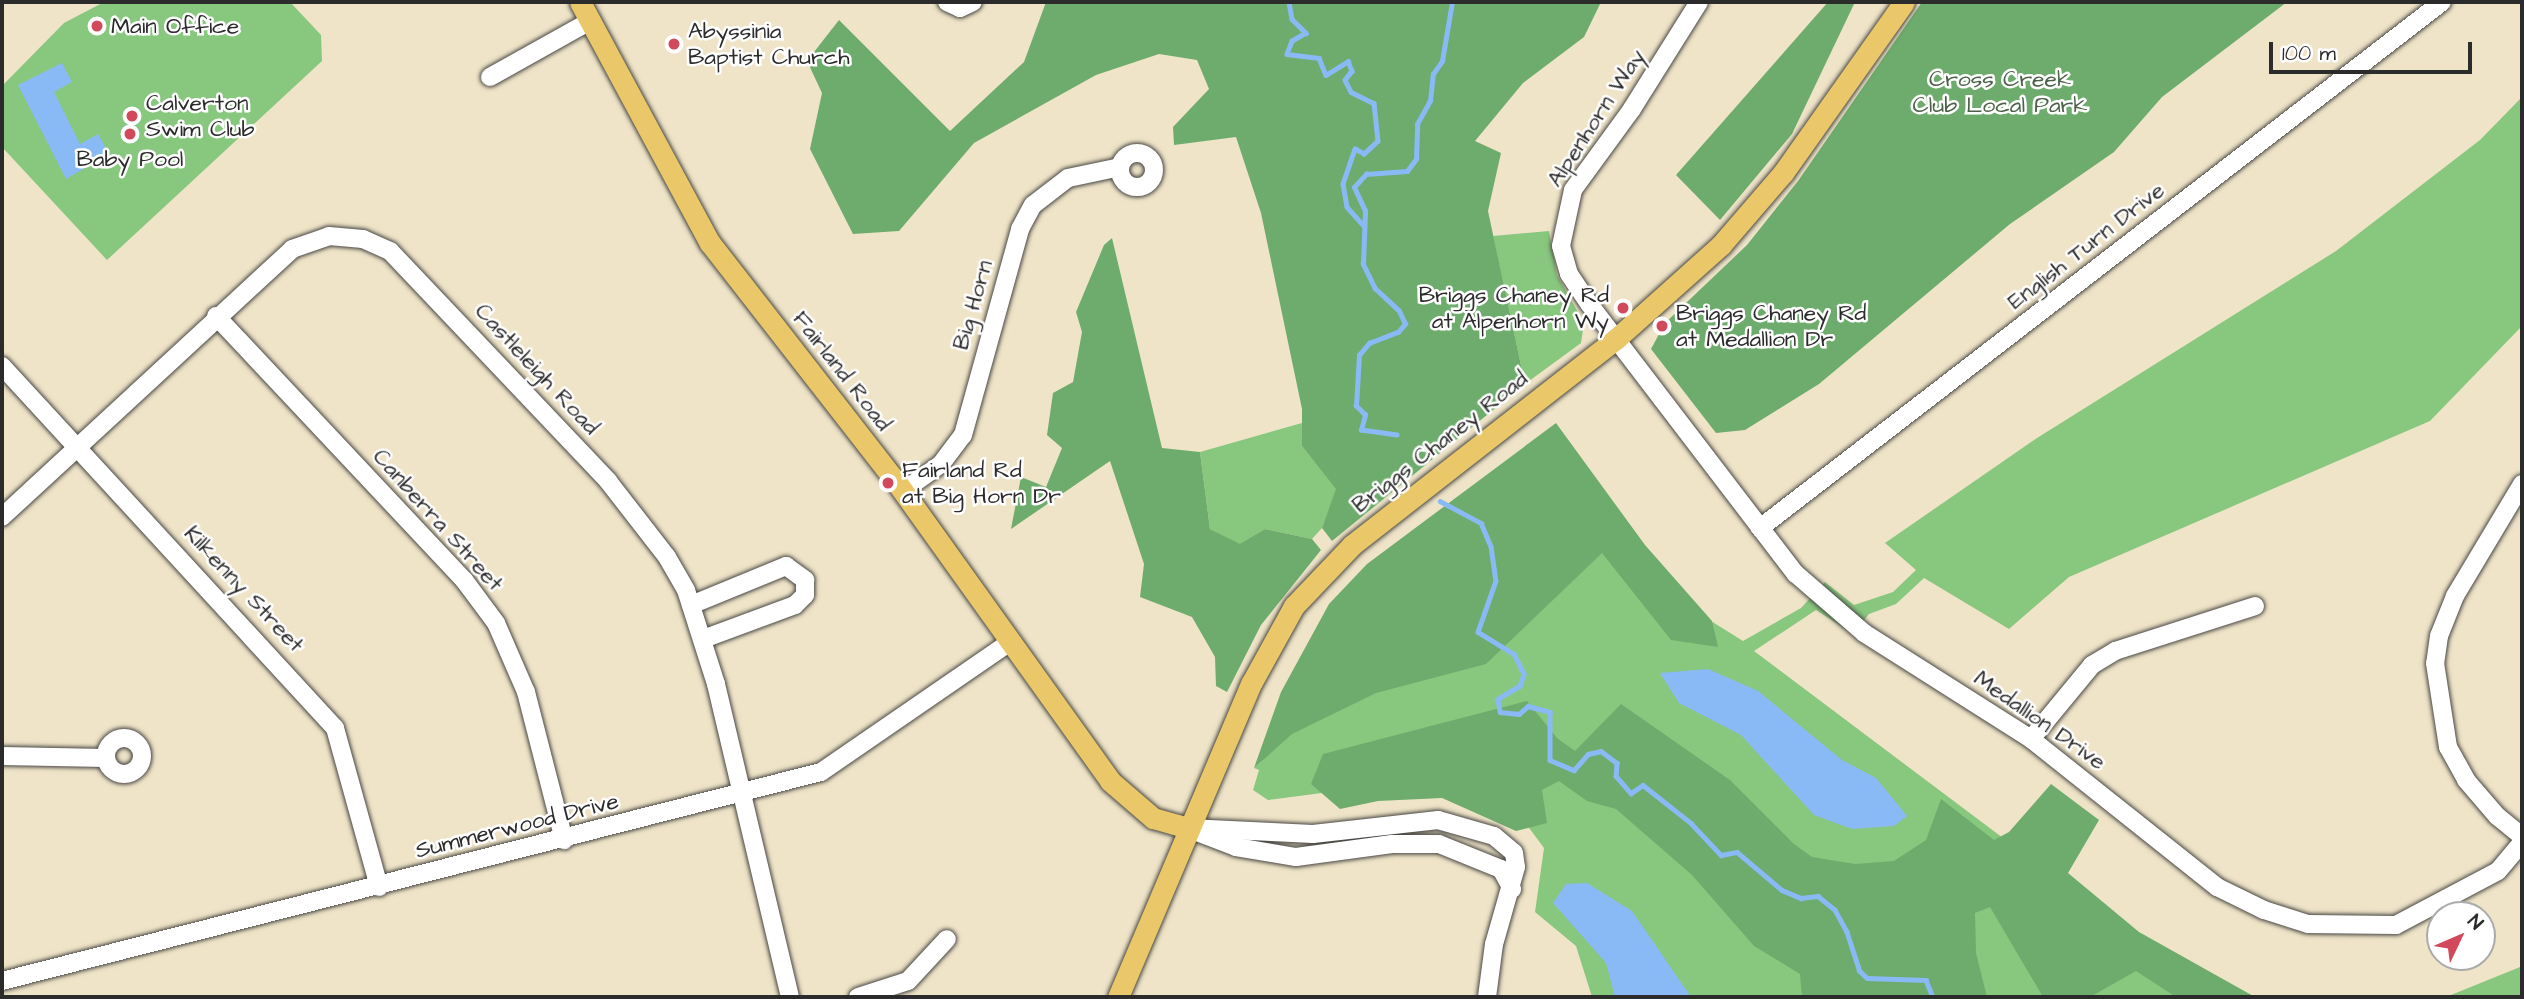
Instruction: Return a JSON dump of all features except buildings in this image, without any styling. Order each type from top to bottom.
[{"type":"main road","name":"Fairland Road","points":[[580,2],[710,243],[902,491],[1110,781],[1153,818],[1189,828]]},
{"type":"main road","name":"Briggs Chaney Road","points":[[1118,997],[1252,682],[1294,606],[1352,545],[1617,338],[1721,245],[1783,173],[1904,2]]},
{"type":"street","points":[[947,2],[960,8],[973,2]]},
{"type":"street","name":"Alpenhorn Way","points":[[1617,338],[1569,274],[1561,246],[1562,224],[1573,190],[1632,109],[1699,2]]},
{"type":"street","name":"English Turn Drive","points":[[1760,528],[2441,2]]},
{"type":"street","points":[[490,77],[590,21]]},
{"type":"street","name":"Big Horn","points":[[902,491],[941,464],[963,435],[1020,229],[1033,205],[1068,178],[1121,167]]},
{"type":"street","name":"Castleleigh Road","points":[[2,517],[263,272],[309,241],[329,236],[363,239],[390,251],[608,481],[667,557],[691,605],[703,639],[744,794],[790,997]]},
{"type":"street","name":"Canberra Street","points":[[216,316],[464,580],[496,624],[526,692],[564,840]]},
{"type":"street","name":"Medallion Drive","points":[[1617,338],[1796,574],[1864,633],[2031,739],[2217,887],[2264,910],[2308,924],[2396,925],[2498,871],[2522,842]]},
{"type":"street","name":"Kilkenny Street","points":[[2,366],[335,728],[379,887]]},
{"type":"street","points":[[2522,484],[2455,596],[2439,636],[2435,663],[2448,747],[2466,779],[2497,816],[2522,836]]},
{"type":"street","points":[[691,605],[786,566],[799,571],[808,587],[795,605],[703,639]]},
{"type":"street","points":[[2031,739],[2092,665],[2115,650],[2255,606]]},
{"type":"street","name":"Summerwood Drive","points":[[2,981],[744,794],[837,764],[1010,642]]},
{"type":"street","points":[[2,756],[106,758]]},
{"type":"street","points":[[1189,828],[1312,834],[1406,820],[1458,824],[1494,836],[1514,853],[1516,867],[1494,944],[1487,997]]},
{"type":"street","points":[[1189,828],[1228,845],[1267,854],[1319,857],[1392,844],[1439,844],[1501,869],[1512,888]]},
{"type":"street","points":[[1267,854],[1270,831]]},
{"type":"street","points":[[858,997],[908,981],[947,939]]},
{"type":"green space","name":"Calverton Swim Club","points":[[104,2],[290,2],[321,35],[322,61],[107,260],[2,147],[2,86],[64,23]]},
{"type":"green space","points":[[1046,2],[1601,2],[1584,37],[1523,83],[1475,141],[1501,153],[1488,211],[1525,384],[1332,541],[1322,528],[1336,489],[1302,446],[1302,409],[1261,213],[1236,137],[1174,145],[1173,127],[1209,89],[1197,60],[1159,54],[1096,75],[974,143],[899,231],[853,234],[810,149],[822,93],[807,61],[839,20],[950,131],[1024,62]]},
{"type":"green space","points":[[1828,2],[1855,2],[1792,134],[1720,220],[1676,175]]},
{"type":"green space","name":"Cross Creek Club Local Park","points":[[1922,2],[2287,2],[2162,97],[2114,152],[2010,224],[1819,384],[1745,430],[1716,433],[1651,349],[1665,323],[1747,245],[1798,181]]},
{"type":"green space","points":[[2522,97],[2522,326],[2430,421],[2069,577],[2009,629],[1924,578],[1896,604],[1869,614],[1853,634],[1816,610],[1754,651],[2136,938],[2252,997],[1592,997],[1576,946],[1535,912],[1544,848],[1518,813],[1455,787],[1368,787],[1268,800],[1253,790],[1259,770],[1254,768],[1262,761],[1274,725],[1602,553],[1743,641],[1801,608],[1825,582],[1854,605],[1893,592],[1916,570],[1885,543],[2037,438],[2336,251],[2480,140]]},
{"type":"green space","points":[[1549,231],[1557,275],[1584,323],[1581,343],[1525,384],[1493,236]]},
{"type":"green space","points":[[1112,238],[1162,448],[1200,452],[1210,529],[1240,544],[1265,529],[1312,539],[1321,550],[1261,625],[1227,692],[1216,686],[1215,657],[1192,617],[1140,597],[1144,564],[1110,461],[1011,529],[1021,477],[1046,487],[1062,448],[1047,435],[1053,393],[1073,382],[1082,332],[1076,312],[1104,245]]},
{"type":"green space","points":[[1302,423],[1302,446],[1337,489],[1322,528],[1312,539],[1265,529],[1240,545],[1210,529],[1200,452]]},
{"type":"green space","points":[[1556,423],[1645,545],[1712,621],[1718,647],[1671,640],[1602,553],[1486,664],[1376,693],[1292,734],[1254,768],[1281,692],[1329,604],[1367,564]]},
{"type":"green space","points":[[1527,701],[1557,738],[1575,751],[1621,704],[1730,780],[1794,844],[1812,857],[1855,864],[1894,861],[1926,840],[1941,799],[1994,840],[2009,832],[2051,784],[2099,820],[2068,873],[2139,932],[2255,997],[2176,997],[2136,971],[2090,997],[2043,997],[1990,907],[1975,913],[1976,953],[1987,997],[1802,997],[1800,974],[1754,946],[1692,875],[1616,809],[1587,801],[1559,781],[1542,790],[1547,823],[1516,831],[1442,798],[1378,801],[1340,809],[1311,784],[1323,754]]},
{"type":"green space","points":[[2522,966],[2522,997],[2446,997],[2520,967]]},
{"type":"water","points":[[62,63],[72,82],[54,92],[80,144],[98,134],[109,154],[66,179],[18,85]]},
{"type":"water","name":"Baby Pool","points":[[130,124],[136,127],[139,133],[136,139],[130,142],[124,139],[121,133],[124,127]]},
{"type":"water","points":[[1708,669],[1758,691],[1842,760],[1876,778],[1907,816],[1894,826],[1852,829],[1814,815],[1741,735],[1679,703],[1660,673]]},
{"type":"water","points":[[1587,883],[1632,911],[1691,997],[1615,997],[1606,963],[1553,903],[1566,884]]},
{"type":"waterway","points":[[1289,2],[1292,19],[1306,33],[1292,41],[1287,54],[1319,58],[1326,75],[1348,61],[1352,71],[1345,80],[1351,92],[1374,103],[1378,141],[1364,154],[1355,149],[1343,184],[1347,207],[1363,225]]},
{"type":"waterway","points":[[1397,435],[1361,430],[1365,415],[1356,406],[1359,355],[1369,343],[1398,332],[1405,324],[1399,311],[1375,289],[1363,264],[1365,211],[1354,187],[1366,174],[1407,171],[1416,159],[1417,124],[1430,101],[1433,74],[1442,61],[1452,2]]},
{"type":"waterway","points":[[1440,501],[1481,523],[1491,546],[1496,581],[1478,632],[1514,654],[1524,674],[1520,686],[1498,699],[1500,712],[1519,714],[1528,706],[1550,712],[1550,760],[1574,770],[1588,754],[1601,751],[1617,763],[1616,776],[1631,793],[1643,785],[1691,823],[1721,855],[1737,852],[1782,890],[1801,898],[1818,896],[1835,910],[1847,932],[1859,970],[1867,978],[1926,980],[1933,997]]},
{"type":"place","name":"Main Office","points":[[97,26]]},
{"type":"place","name":"Abyssinia Baptist Church","points":[[674,44]]},
{"type":"place","name":"Calverton Swim Club","points":[[132,116]]},
{"type":"place","name":"Baby Pool","points":[[130,134]]},
{"type":"place","name":"Briggs Chaney Rd at Alpenhorn Wy","points":[[1623,308]]},
{"type":"place","name":"Briggs Chaney Rd at Medallion Dr","points":[[1662,326]]},
{"type":"place","name":"Fairland Rd at Big Horn Dr","points":[[888,483]]}]
